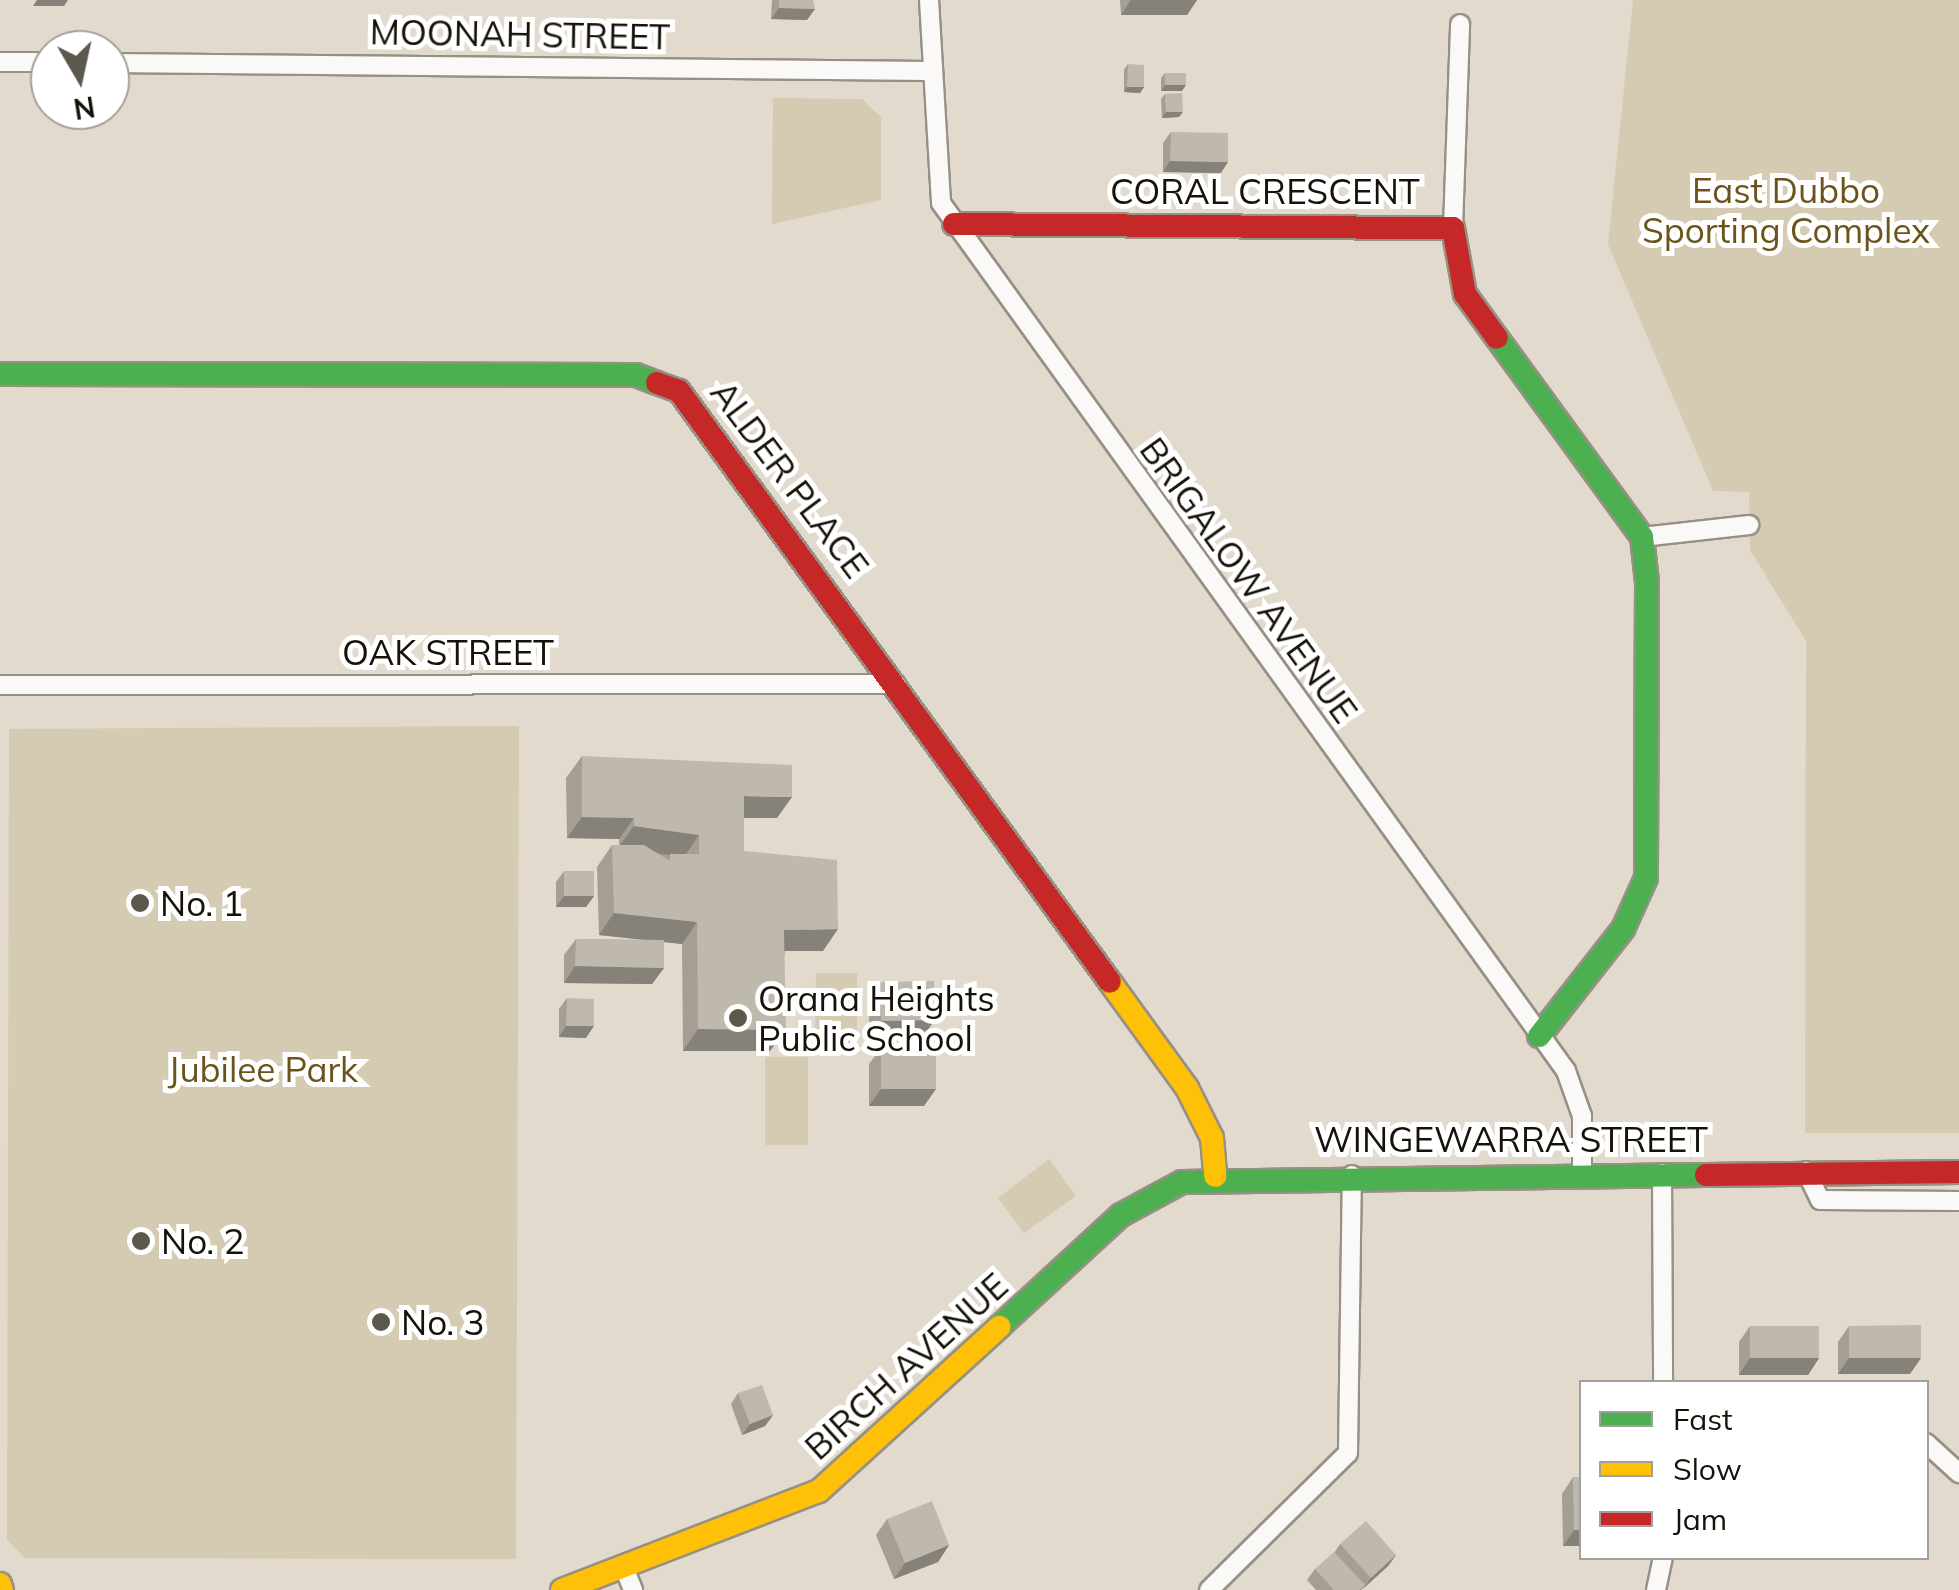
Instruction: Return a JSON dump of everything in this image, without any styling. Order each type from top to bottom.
[{"type":"street","name":"BRIGALOW AVENUE","points":[[928,0],[933,166],[954,224],[1539,1036],[1582,1116],[1582,1174]]},
{"type":"street","points":[[1453,228],[1460,24]]},
{"type":"street","points":[[0,62],[30,62]]},
{"type":"street","name":"MOONAH STREET","points":[[130,63],[929,71]]},
{"type":"street","name":"CORAL CRESCENT","points":[[954,224],[1453,228],[1465,294],[1642,537]]},
{"type":"street","name":"ALDER PLACE","points":[[0,374],[660,380],[698,406],[1201,1110],[1215,1176]]},
{"type":"street","points":[[1539,1036],[1623,929],[1646,878],[1642,537],[1750,525]]},
{"type":"street","name":"OAK STREET","points":[[0,685],[896,684]]},
{"type":"street","points":[[1806,1171],[1820,1200],[1959,1201]]},
{"type":"street","name":"WINGEWARRA STREET","points":[[1215,1176],[1959,1172]]},
{"type":"street","points":[[1662,1173],[1663,1380]]},
{"type":"street","name":"BIRCH AVENUE","points":[[562,1590],[629,1580],[819,1492],[1121,1214],[1151,1194],[1215,1176]]},
{"type":"street","points":[[1210,1590],[1348,1453],[1352,1176]]},
{"type":"street","points":[[1929,1446],[1959,1473]]},
{"type":"street","points":[[1656,1590],[1662,1560]]},
{"type":"green space","name":"East Dubbo Sporting Complex","points":[[1633,0],[1959,0],[1959,1133],[1805,1133],[1806,641],[1750,550],[1749,492],[1713,491],[1608,244]]},
{"type":"green space","points":[[773,98],[862,99],[881,117],[881,200],[772,224]]},
{"type":"green space","name":"Jubilee Park","points":[[519,726],[516,1559],[25,1558],[7,1540],[9,729]]},
{"type":"green space","points":[[816,973],[857,973],[857,1050],[815,1050]]},
{"type":"green space","points":[[765,1057],[808,1057],[808,1145],[765,1145]]},
{"type":"green space","points":[[1049,1159],[1076,1196],[1024,1233],[998,1198]]},
{"type":"building","points":[[779,0],[813,0],[815,9],[779,8]]},
{"type":"building","points":[[1128,64],[1144,65],[1144,87],[1127,87]]},
{"type":"building","points":[[1165,73],[1186,73],[1186,85],[1165,85]]},
{"type":"building","points":[[1182,93],[1183,112],[1166,112],[1165,94]]},
{"type":"building","points":[[1171,132],[1228,133],[1228,162],[1170,161]]},
{"type":"building","points":[[582,756],[792,765],[792,797],[744,796],[744,851],[837,860],[838,929],[784,930],[786,1030],[698,1029],[697,922],[614,913],[612,845],[644,845],[670,861],[670,854],[699,854],[699,835],[634,826],[634,818],[582,817]]},
{"type":"building","points":[[564,871],[594,871],[594,896],[564,896]]},
{"type":"building","points":[[576,939],[664,940],[664,968],[575,966]]},
{"type":"building","points":[[934,981],[935,1020],[881,1021],[880,982]]},
{"type":"building","points":[[567,998],[594,999],[594,1026],[566,1026]]},
{"type":"building","points":[[881,1048],[936,1048],[936,1089],[881,1089]]},
{"type":"building","points":[[1921,1325],[1921,1358],[1849,1358],[1849,1326]]},
{"type":"building","points":[[1750,1326],[1819,1326],[1819,1358],[1750,1358]]},
{"type":"building","points":[[762,1385],[773,1415],[750,1424],[738,1393]]},
{"type":"building","points":[[1573,1477],[1579,1477],[1579,1530],[1574,1530]]},
{"type":"building","points":[[932,1501],[949,1545],[905,1563],[887,1519]]},
{"type":"building","points":[[1366,1521],[1396,1555],[1371,1578],[1340,1544]]},
{"type":"building","points":[[1334,1552],[1365,1585],[1359,1590],[1334,1590],[1315,1569]]},
{"type":"traffic: fast","points":[[1497,338],[1642,537],[1647,582],[1646,878],[1623,929],[1539,1036]]},
{"type":"traffic: fast","points":[[0,374],[636,375],[657,383]]},
{"type":"traffic: fast","points":[[999,1327],[1121,1215],[1182,1182],[1706,1175]]},
{"type":"traffic: slow","points":[[1110,982],[1187,1088],[1212,1138],[1215,1176]]},
{"type":"traffic: slow","points":[[562,1590],[819,1491],[999,1327]]},
{"type":"traffic: slow","points":[[0,1584],[2,1590]]},
{"type":"traffic: jam","points":[[954,224],[1453,228],[1465,294],[1497,338]]},
{"type":"traffic: jam","points":[[657,383],[679,391],[1110,982]]},
{"type":"traffic: jam","points":[[1706,1175],[1959,1172]]},
{"type":"place","name":"No. 1","points":[[140,903]]},
{"type":"place","name":"Orana Heights Public School","points":[[738,1018]]},
{"type":"place","name":"No. 2","points":[[141,1241]]},
{"type":"place","name":"No. 3","points":[[381,1322]]}]
